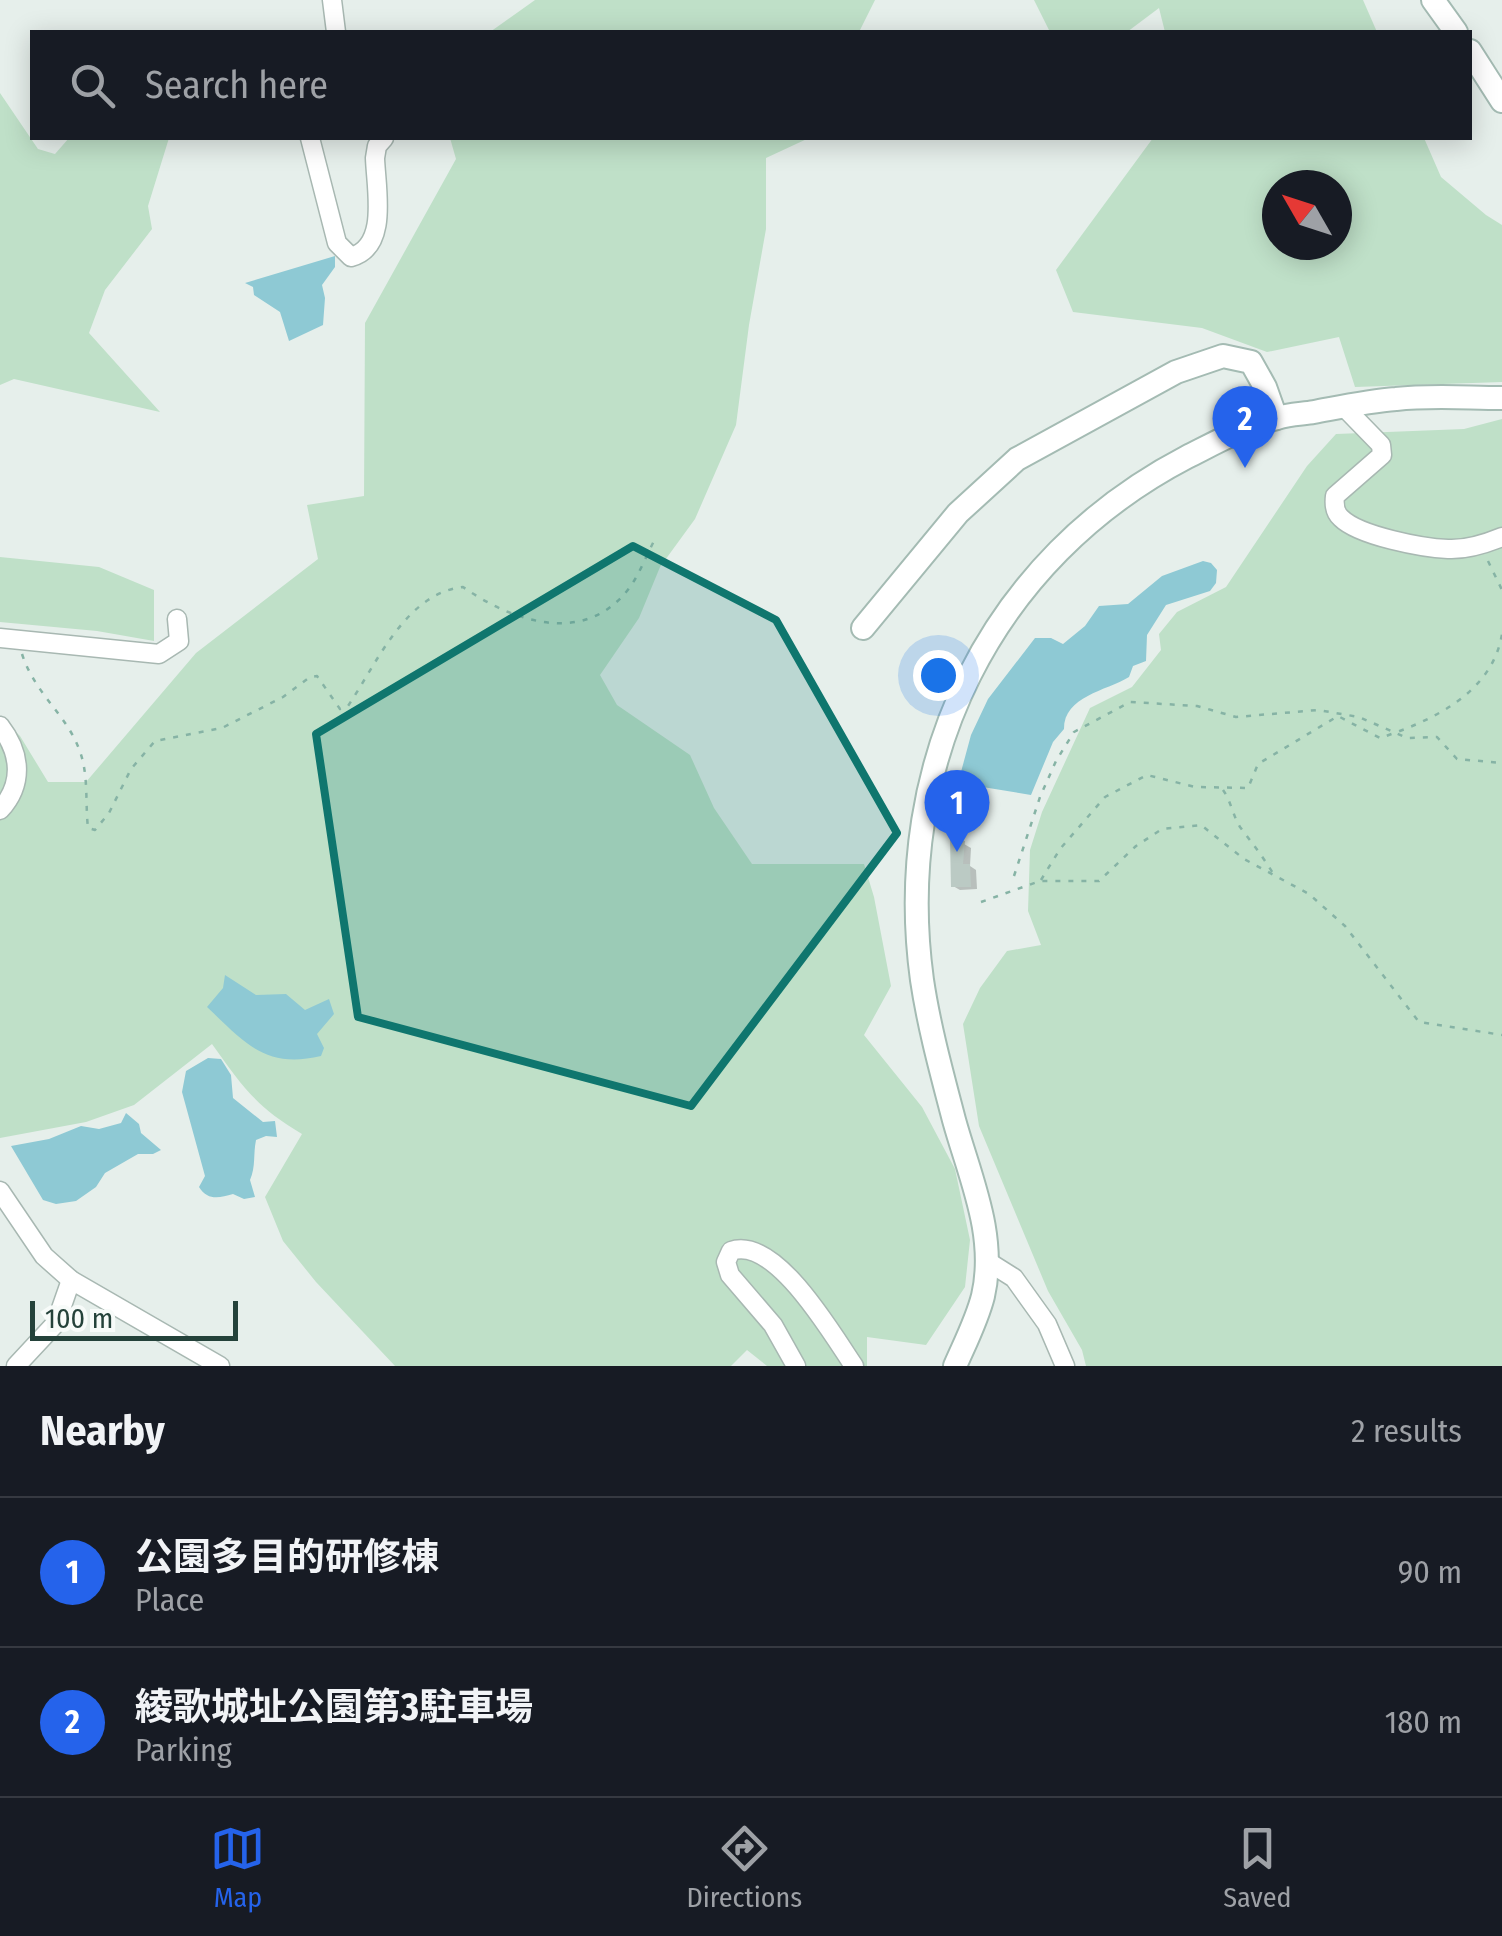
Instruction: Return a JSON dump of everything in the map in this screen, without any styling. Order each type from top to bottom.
[{"type":"street","points":[[332,0],[336,30]]},
{"type":"street","points":[[1433,0],[1455,30]]},
{"type":"street","points":[[1472,54],[1502,102]]},
{"type":"street","points":[[311,140],[338,243],[351,257],[362,254],[374,238],[375,158],[382,140]]},
{"type":"street","points":[[863,628],[958,513],[1016,459],[1176,372],[1222,356],[1251,362],[1276,418]]},
{"type":"street","points":[[954,1366],[983,1295],[987,1232],[931,1028],[921,962],[918,883],[923,815],[939,743],[964,684],[990,637],[1020,592],[1106,506],[1150,476],[1208,446],[1276,418],[1399,398],[1502,398]]},
{"type":"street","points":[[1344,407],[1381,445],[1382,455],[1335,496],[1334,508],[1341,519],[1364,531],[1448,549],[1481,546],[1502,537]]},
{"type":"street","points":[[8,639],[159,654],[178,641],[177,619]]},
{"type":"street","points":[[0,726],[16,752],[18,767],[16,786],[0,810]]},
{"type":"street","points":[[0,1191],[44,1256],[72,1280],[220,1366]]},
{"type":"street","points":[[796,1366],[773,1325],[730,1275],[726,1262],[731,1251],[752,1248],[782,1271],[817,1310],[854,1366]]},
{"type":"street","points":[[987,1260],[1014,1278],[1047,1324],[1065,1366]]},
{"type":"street","points":[[16,1366],[56,1323],[72,1280]]},
{"type":"path","points":[[8,639],[29,678],[79,748],[85,774],[88,828],[95,830],[109,813],[131,769],[155,741],[222,728],[284,698],[310,677],[316,676],[340,709],[348,706],[408,616],[432,596],[463,587],[490,606],[521,618],[555,624],[585,622],[614,604],[630,586],[655,539]]},
{"type":"path","points":[[1481,546],[1502,590]]},
{"type":"path","points":[[1040,881],[1060,849],[1105,797],[1147,774],[1196,788],[1248,788],[1258,764],[1338,716],[1380,738],[1429,722],[1482,682],[1500,649],[1502,634]]},
{"type":"path","points":[[1014,876],[1040,797],[1074,732],[1130,702],[1197,706],[1236,717],[1318,710],[1359,717],[1407,738],[1436,737],[1458,758],[1502,763]]},
{"type":"path","points":[[1222,788],[1234,806],[1238,824],[1276,877]]},
{"type":"path","points":[[981,902],[1040,881],[1099,881],[1162,828],[1201,824],[1244,859],[1309,894],[1345,926],[1419,1022],[1502,1036]]},
{"type":"highlighted area","points":[[633,546],[776,620],[897,833],[691,1106],[358,1017],[316,734]]},
{"type":"green space","points":[[535,0],[875,0],[860,30],[493,30]]},
{"type":"green space","points":[[1034,0],[1363,0],[1376,30],[1164,30],[1159,8],[1130,30],[1049,30]]},
{"type":"green space","points":[[0,93],[38,149],[55,154],[67,140],[168,140],[148,206],[152,229],[105,290],[89,333],[160,412],[14,379],[0,385]]},
{"type":"green space","points":[[451,140],[805,140],[766,158],[766,229],[736,425],[695,519],[660,567],[639,618],[600,675],[617,705],[690,755],[714,808],[752,864],[864,864],[891,986],[864,1035],[922,1107],[955,1169],[970,1240],[965,1287],[926,1345],[867,1337],[867,1366],[767,1366],[747,1350],[731,1366],[395,1366],[283,1241],[265,1197],[302,1134],[251,1095],[212,1044],[134,1105],[86,1122],[0,1138],[0,716],[20,736],[48,782],[86,782],[196,653],[318,559],[307,505],[364,496],[365,323],[456,159]]},
{"type":"green space","points":[[1152,140],[1425,140],[1441,177],[1502,225],[1502,382],[1355,387],[1339,337],[1267,352],[1202,328],[1073,312],[1056,270]]},
{"type":"green space","points":[[1502,419],[1502,1366],[1086,1366],[1082,1350],[1048,1291],[979,1126],[963,1024],[980,988],[1007,951],[1041,945],[1028,911],[1030,850],[1042,812],[1090,708],[1132,687],[1161,650],[1159,634],[1177,612],[1226,587],[1307,466],[1336,434],[1464,429]]},
{"type":"green space","points":[[0,557],[99,567],[154,590],[154,641],[0,622]]},
{"type":"water","points":[[335,256],[335,267],[322,285],[323,325],[289,341],[280,312],[254,295],[253,287],[245,283]]},
{"type":"water","points":[[1203,561],[1217,570],[1216,583],[1210,591],[1166,605],[1147,635],[1146,661],[1133,666],[1129,677],[1088,696],[1071,709],[1031,795],[958,783],[971,735],[988,699],[1035,638],[1051,638],[1063,644],[1085,626],[1099,606],[1128,604],[1162,576]]},
{"type":"water","points":[[225,975],[256,995],[286,994],[305,1010],[329,999],[334,1014],[317,1034],[324,1048],[321,1056],[270,1056],[233,1032],[207,1007],[223,988]]},
{"type":"water","points":[[208,1058],[221,1059],[231,1075],[233,1098],[263,1122],[275,1121],[277,1137],[256,1140],[250,1180],[255,1197],[214,1197],[199,1187],[205,1176],[182,1092],[186,1071]]},
{"type":"water","points":[[126,1113],[161,1150],[138,1154],[105,1173],[96,1187],[76,1201],[56,1204],[43,1200],[11,1146],[49,1139],[81,1126],[99,1129],[121,1123]]},
{"type":"building","points":[[950,839],[965,841],[963,864],[970,864],[971,887],[951,887]]},
{"type":"place","name":"綾歌城址公園第3駐車場","points":[[1245,468]]},
{"type":"place","name":"公園多目的研修棟","points":[[957,852]]}]
